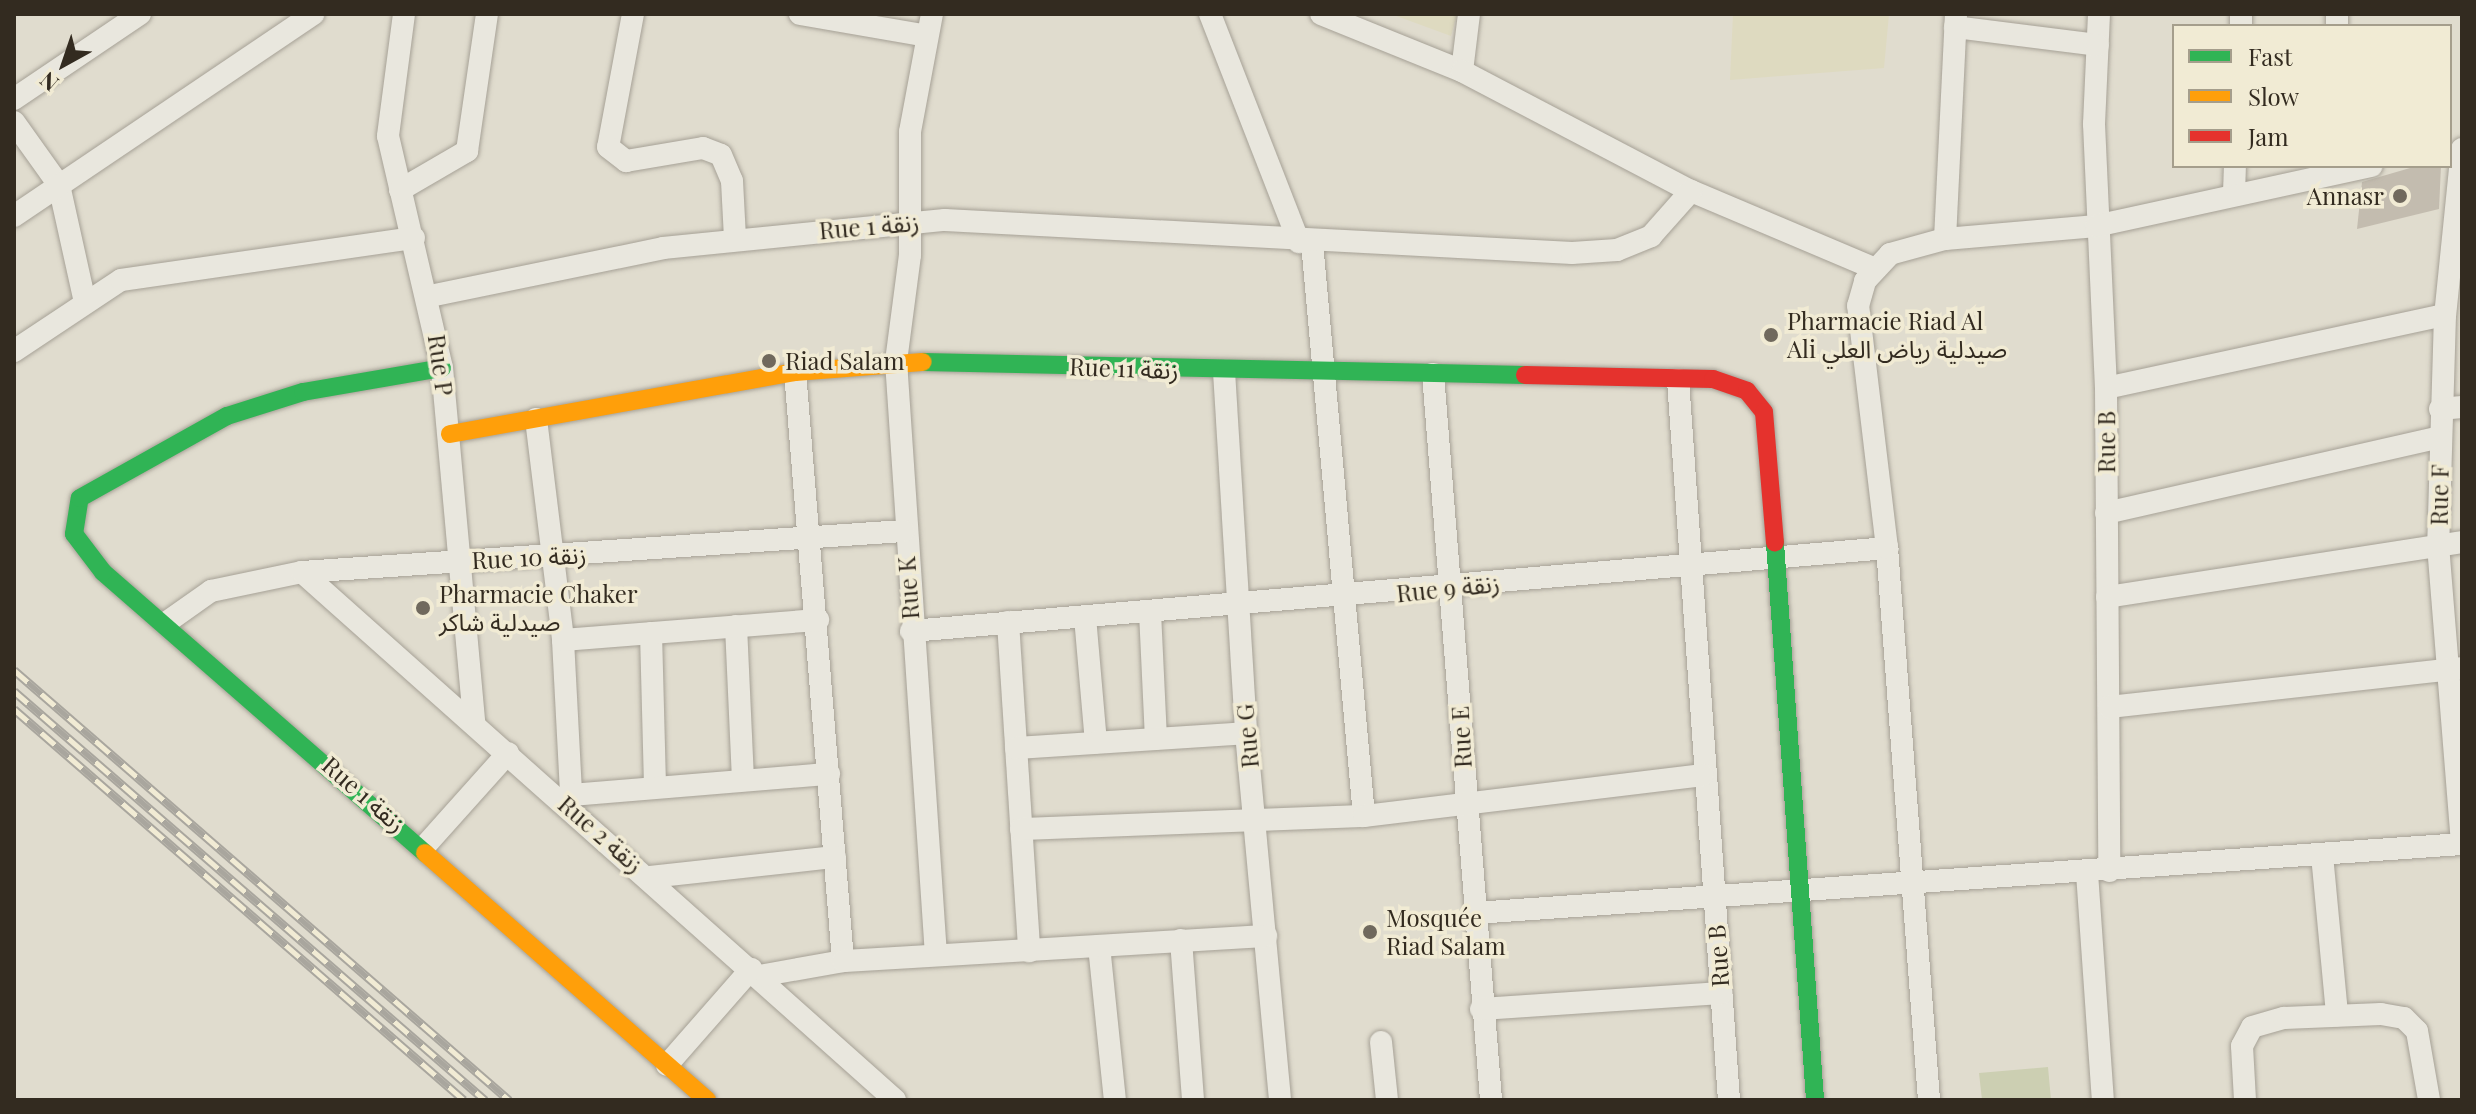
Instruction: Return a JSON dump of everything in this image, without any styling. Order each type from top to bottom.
[{"type":"street","points":[[14,99],[140,14]]},
{"type":"street","name":"Rue P","points":[[404,14],[387,104],[400,190],[430,296],[442,368],[474,723]]},
{"type":"street","points":[[400,190],[467,151],[487,14]]},
{"type":"street","points":[[633,14],[608,147],[626,161],[703,148],[721,155],[732,181],[735,239]]},
{"type":"street","points":[[800,14],[930,25]]},
{"type":"street","points":[[1210,14],[1306,242],[1324,371],[1364,816]]},
{"type":"street","points":[[1321,14],[1462,71],[1691,191],[1873,268]]},
{"type":"street","points":[[1462,71],[1469,14]]},
{"type":"street","name":"Rue B","points":[[2099,14],[2096,226],[2106,388],[2109,707],[2098,872],[2103,1100]]},
{"type":"street","points":[[14,216],[311,15]]},
{"type":"street","points":[[1945,239],[1955,21],[2098,45]]},
{"type":"street","name":"Rue K","points":[[930,25],[909,145],[908,222],[896,361],[904,531],[936,955]]},
{"type":"street","points":[[14,122],[59,185],[84,298]]},
{"type":"street","name":"Rue F","points":[[2462,147],[2459,243],[2445,315],[2451,408],[2440,437],[2438,545],[2454,668],[2462,842]]},
{"type":"street","points":[[2234,193],[2235,168]]},
{"type":"street","points":[[1929,1100],[1887,548],[1858,306],[1873,268],[1890,254],[1945,239],[2096,226],[2338,170]]},
{"type":"street","name":"Rue 1 زنقة","points":[[430,296],[735,239],[908,222],[1222,231],[1306,242],[1517,253],[1617,250],[1651,236],[1691,191]]},
{"type":"street","points":[[14,351],[84,298],[121,280],[414,238]]},
{"type":"street","points":[[2106,388],[2445,315]]},
{"type":"street","name":"Rue 11 زنقة","points":[[450,434],[795,372],[896,361],[1224,371],[1713,379],[1747,391],[1764,412],[1768,440],[1815,1100]]},
{"type":"street","name":"Rue 1 زنقة","points":[[442,368],[261,403],[105,481],[76,504],[74,534],[103,572],[167,622],[707,1100]]},
{"type":"street","name":"Rue G","points":[[1224,371],[1246,733],[1280,1100]]},
{"type":"street","points":[[795,372],[818,620],[843,961]]},
{"type":"street","name":"Rue E","points":[[1433,374],[1454,587],[1464,803],[1491,1100]]},
{"type":"street","name":"Rue B","points":[[1678,380],[1703,775],[1729,1100]]},
{"type":"street","points":[[536,419],[563,640],[568,799],[655,787],[829,774]]},
{"type":"street","points":[[2106,513],[2440,437]]},
{"type":"street","name":"Rue 10 زنقة","points":[[167,622],[211,591],[302,572],[904,531]]},
{"type":"street","points":[[2107,597],[2462,542]]},
{"type":"street","name":"Rue 9 زنقة","points":[[911,631],[1346,599],[1454,587],[1777,562],[1887,548]]},
{"type":"street","name":"Rue 2 زنقة","points":[[302,572],[508,753],[568,799],[895,1100]]},
{"type":"street","points":[[1150,612],[1156,739]]},
{"type":"street","points":[[1085,617],[1096,743]]},
{"type":"street","points":[[563,640],[818,620]]},
{"type":"street","points":[[1008,622],[1029,951]]},
{"type":"street","points":[[736,626],[743,780]]},
{"type":"street","points":[[651,633],[655,787]]},
{"type":"street","points":[[2109,707],[2454,668]]},
{"type":"street","points":[[1016,748],[1246,733]]},
{"type":"street","points":[[424,847],[508,753]]},
{"type":"street","points":[[1021,829],[1364,816],[1703,775]]},
{"type":"street","points":[[1475,913],[1713,900],[2462,842]]},
{"type":"street","points":[[2322,855],[2337,1015]]},
{"type":"street","points":[[650,877],[835,857]]},
{"type":"street","points":[[667,1065],[755,973],[843,961],[1266,936]]},
{"type":"street","points":[[1181,940],[1193,1100]]},
{"type":"street","points":[[1099,946],[1115,1100]]},
{"type":"street","points":[[1481,1009],[1721,993]]},
{"type":"street","points":[[2244,1091],[2242,1046],[2252,1027],[2337,1015],[2404,1018],[2424,1050],[2429,1100]]},
{"type":"street","points":[[1381,1042],[1387,1100]]},
{"type":"shaded area","points":[[1391,14],[1457,14],[1451,36]]},
{"type":"shaded area","points":[[1733,14],[1889,14],[1884,68],[1730,80]]},
{"type":"green space","points":[[2048,1067],[2051,1100],[1982,1100],[1979,1073]]},
{"type":"building","name":"Annasr","points":[[2410,168],[2441,168],[2439,209],[2357,229],[2362,182]]},
{"type":"railway","points":[[14,670],[509,1100]]},
{"type":"railway","points":[[14,691],[485,1100]]},
{"type":"railway","points":[[14,709],[464,1100]]},
{"type":"traffic: fast","points":[[923,362],[1525,375]]},
{"type":"traffic: fast","points":[[425,853],[103,572],[74,534],[80,498],[227,416],[303,392],[442,368]]},
{"type":"traffic: fast","points":[[1775,543],[1815,1100]]},
{"type":"traffic: slow","points":[[450,434],[795,372],[923,362]]},
{"type":"traffic: slow","points":[[425,853],[707,1100]]},
{"type":"traffic: jam","points":[[1525,375],[1713,379],[1747,391],[1764,412],[1775,543]]},
{"type":"place","name":"Annasr","points":[[2400,196]]},
{"type":"place","name":"Pharmacie Riad Al Ali صيدلية رياض العلي","points":[[1771,335]]},
{"type":"place","name":"Riad Salam","points":[[769,361]]},
{"type":"place","name":"Pharmacie Chaker صيدلية شاكر","points":[[423,608]]},
{"type":"place","name":"Mosquée Riad Salam","points":[[1370,932]]}]
